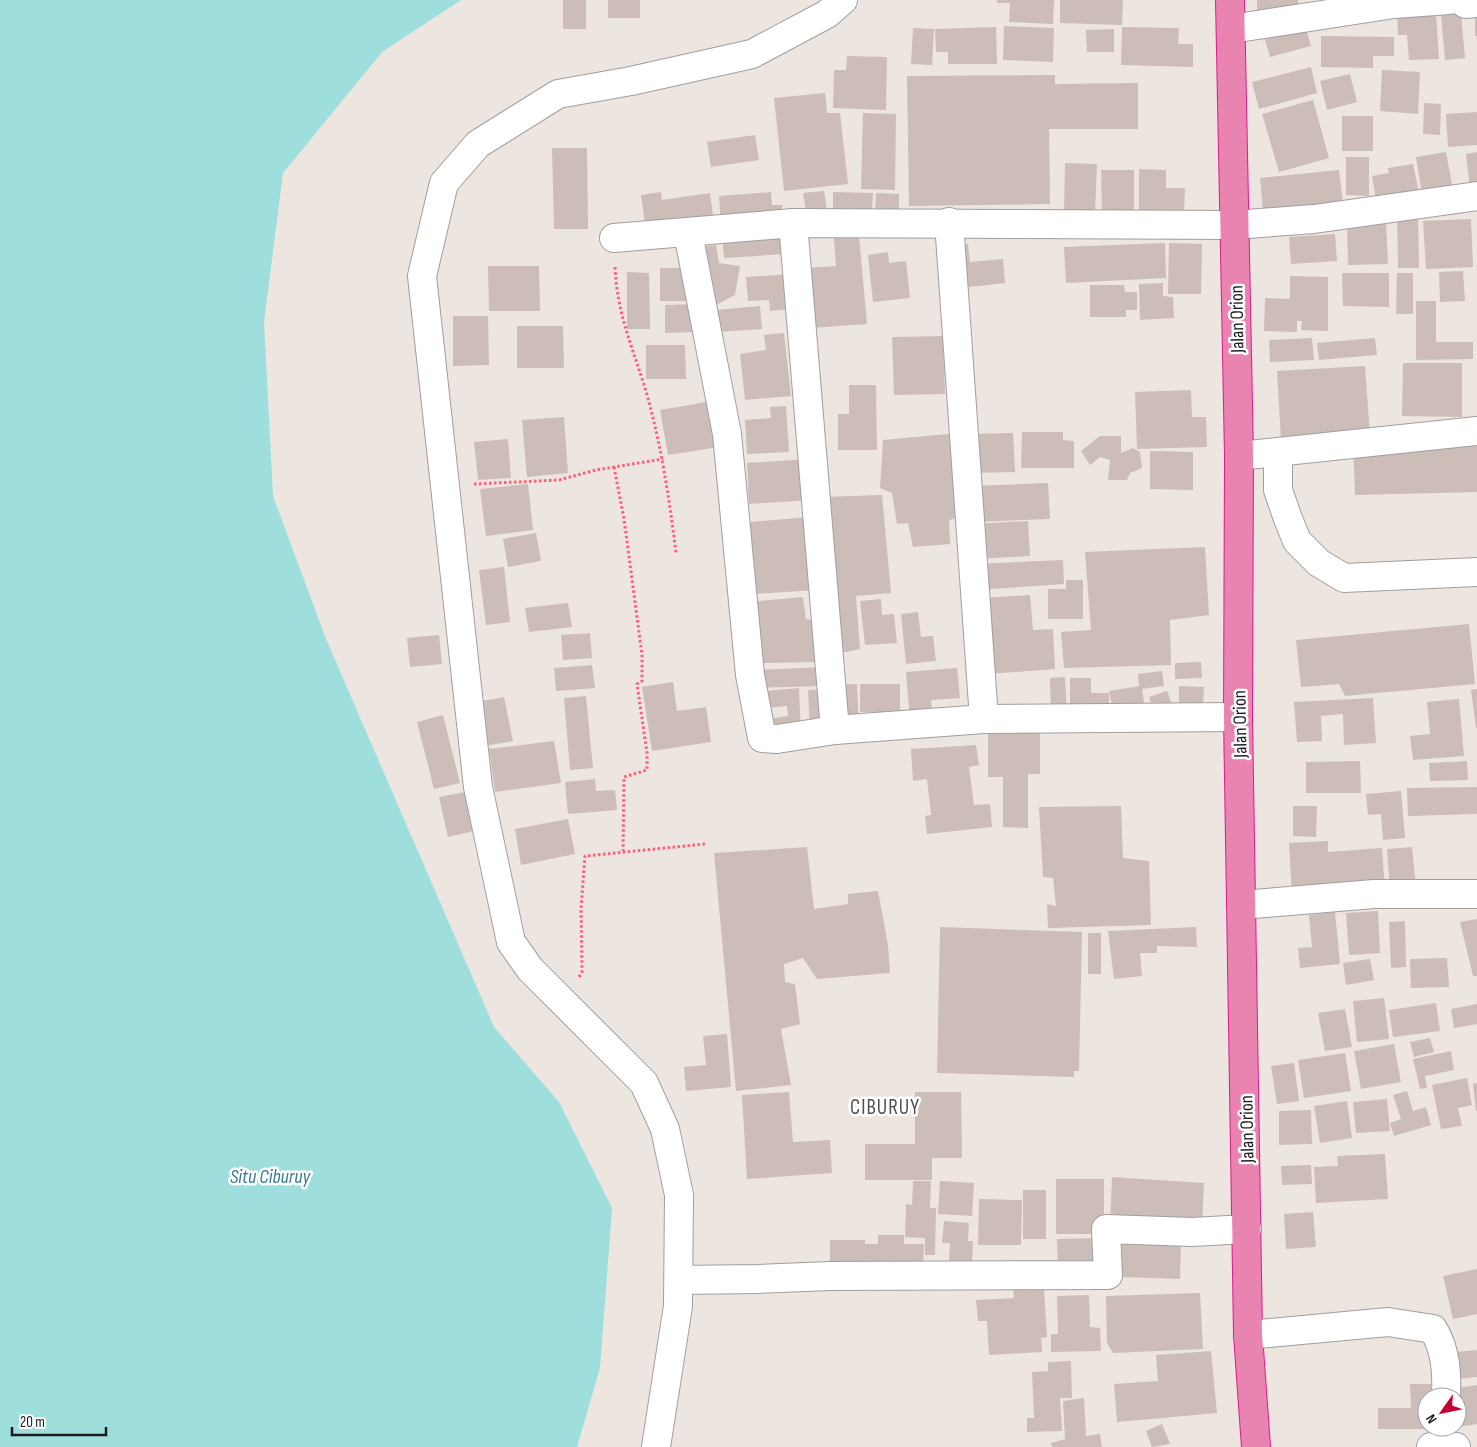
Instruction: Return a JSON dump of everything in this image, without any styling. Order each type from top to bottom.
[{"type":"highway","name":"Jalan Orion","points":[[1230,0],[1239,456],[1238,717],[1248,1335],[1256,1447]]},
{"type":"street","points":[[656,1447],[678,1306],[679,1195],[665,1129],[644,1083],[530,969],[511,942],[478,787],[422,276],[444,183],[478,144],[558,94],[631,81],[752,54],[827,14],[843,0]]},
{"type":"street","points":[[1231,29],[1394,4],[1449,0]]},
{"type":"street","points":[[1460,0],[1466,4],[1477,3]]},
{"type":"street","points":[[614,238],[793,223],[948,222],[1234,225],[1314,219],[1477,196]]},
{"type":"street","points":[[948,222],[984,719]]},
{"type":"street","points":[[793,223],[835,730]]},
{"type":"street","points":[[688,233],[727,434],[748,655],[760,734],[763,739],[777,739],[835,730],[984,719],[1238,717]]},
{"type":"street","points":[[1239,456],[1477,431]]},
{"type":"street","points":[[1278,452],[1278,490],[1287,516],[1297,541],[1319,563],[1344,578],[1477,572]]},
{"type":"street","points":[[1241,905],[1374,894],[1477,894]]},
{"type":"street","points":[[678,1280],[830,1276],[1108,1275],[1106,1229],[1192,1232],[1247,1229]]},
{"type":"street","points":[[1248,1335],[1388,1322],[1433,1329],[1442,1346],[1447,1370],[1446,1387]]},
{"type":"street","points":[[1431,1447],[1456,1447]]},
{"type":"path","points":[[614,238],[616,289],[626,334],[644,387],[664,459],[676,553]]},
{"type":"path","points":[[445,488],[559,480],[664,459]]},
{"type":"path","points":[[614,468],[624,519],[642,655],[642,681],[637,684],[648,770],[624,777],[623,852]]},
{"type":"path","points":[[566,1004],[582,972],[581,908],[585,856],[705,844]]},
{"type":"water","name":"Situ Ciburuy","points":[[0,0],[461,0],[382,52],[283,173],[264,322],[273,496],[326,639],[494,1027],[559,1102],[612,1208],[600,1368],[577,1447],[0,1447]]},
{"type":"building","points":[[563,0],[586,0],[586,29],[563,29]]},
{"type":"building","points":[[608,0],[640,0],[640,18],[608,18]]},
{"type":"building","points":[[997,0],[1054,0],[1053,24],[1009,22],[1010,3],[997,3]]},
{"type":"building","points":[[1060,0],[1123,0],[1122,25],[1060,23]]},
{"type":"building","points":[[1257,0],[1298,0],[1299,16],[1257,17]]},
{"type":"building","points":[[1436,13],[1439,59],[1409,60],[1407,35],[1398,35],[1397,15]]},
{"type":"building","points":[[1461,13],[1465,58],[1445,60],[1441,15]]},
{"type":"building","points":[[1475,13],[1477,13],[1477,36],[1475,36]]},
{"type":"building","points":[[1305,25],[1311,46],[1270,57],[1264,36]]},
{"type":"building","points":[[1004,26],[1054,28],[1053,62],[1003,60]]},
{"type":"building","points":[[996,27],[997,64],[948,64],[948,52],[936,52],[935,29]]},
{"type":"building","points":[[1122,27],[1179,28],[1178,44],[1193,44],[1193,67],[1121,65]]},
{"type":"building","points":[[913,28],[934,29],[932,65],[911,64]]},
{"type":"building","points":[[1114,29],[1114,52],[1087,52],[1086,30]]},
{"type":"building","points":[[1321,36],[1394,37],[1394,56],[1373,56],[1373,68],[1321,67]]},
{"type":"building","points":[[847,56],[887,57],[886,110],[833,108],[834,70],[846,70]]},
{"type":"building","points":[[1311,67],[1317,93],[1259,109],[1252,82]]},
{"type":"building","points":[[1382,70],[1420,72],[1418,114],[1380,111]]},
{"type":"building","points":[[1350,74],[1357,102],[1327,110],[1320,81]]},
{"type":"building","points":[[1055,75],[1055,84],[1138,83],[1138,129],[1049,129],[1050,204],[909,206],[907,76]]},
{"type":"building","points":[[825,93],[827,113],[840,113],[848,184],[784,191],[774,98]]},
{"type":"building","points":[[1313,100],[1329,158],[1279,172],[1262,114]]},
{"type":"building","points":[[1424,103],[1441,104],[1440,135],[1423,134]]},
{"type":"building","points":[[1477,112],[1477,145],[1448,147],[1446,114]]},
{"type":"building","points":[[863,113],[896,114],[895,190],[861,189]]},
{"type":"building","points":[[1342,116],[1373,116],[1373,151],[1342,151]]},
{"type":"building","points":[[755,135],[759,160],[711,167],[707,142]]},
{"type":"building","points":[[552,148],[587,148],[588,229],[554,229]]},
{"type":"building","points":[[1446,152],[1454,195],[1423,200],[1416,157]]},
{"type":"building","points":[[1477,152],[1477,190],[1470,190],[1466,154]]},
{"type":"building","points":[[1346,157],[1369,157],[1369,196],[1346,195]]},
{"type":"building","points":[[1065,163],[1097,164],[1095,214],[1064,213]]},
{"type":"building","points":[[1413,164],[1420,198],[1377,205],[1372,176],[1389,173],[1388,168]]},
{"type":"building","points":[[1139,169],[1166,170],[1166,188],[1185,188],[1184,213],[1139,212]]},
{"type":"building","points":[[1101,170],[1134,170],[1134,216],[1102,216]]},
{"type":"building","points":[[1339,170],[1343,204],[1263,211],[1260,178]]},
{"type":"building","points":[[824,191],[827,210],[806,212],[803,193]]},
{"type":"building","points":[[661,192],[662,200],[710,193],[713,215],[673,221],[646,231],[641,195]]},
{"type":"building","points":[[771,192],[772,205],[782,205],[783,220],[721,225],[719,196]]},
{"type":"building","points":[[833,192],[873,193],[872,211],[833,209]]},
{"type":"building","points":[[876,193],[899,194],[899,213],[875,212]]},
{"type":"building","points":[[1397,211],[1418,211],[1419,268],[1398,268]]},
{"type":"building","points":[[1386,218],[1388,264],[1348,265],[1347,220]]},
{"type":"building","points":[[1471,219],[1473,267],[1426,269],[1423,221]]},
{"type":"building","points":[[722,233],[784,233],[786,254],[724,258]]},
{"type":"building","points":[[1335,234],[1337,261],[1291,264],[1289,237]]},
{"type":"building","points":[[859,236],[867,324],[812,328],[806,268],[836,266],[834,238]]},
{"type":"building","points":[[1165,243],[1166,278],[1066,283],[1064,247]]},
{"type":"building","points":[[1169,243],[1202,244],[1201,294],[1168,294]]},
{"type":"building","points":[[968,244],[970,262],[1003,259],[1005,283],[960,288],[956,245]]},
{"type":"building","points":[[716,245],[719,263],[740,266],[735,295],[710,308],[698,247]]},
{"type":"building","points":[[888,252],[889,263],[906,261],[910,298],[873,302],[868,255]]},
{"type":"building","points":[[488,266],[539,266],[540,311],[489,311]]},
{"type":"building","points":[[660,268],[686,268],[687,301],[660,301]]},
{"type":"building","points":[[1463,271],[1465,301],[1440,302],[1439,272]]},
{"type":"building","points":[[627,272],[649,273],[650,329],[627,329]]},
{"type":"building","points":[[1342,273],[1389,273],[1389,307],[1343,306]]},
{"type":"building","points":[[1397,273],[1413,273],[1413,314],[1396,314]]},
{"type":"building","points":[[792,274],[795,309],[770,311],[769,300],[748,301],[746,277]]},
{"type":"building","points":[[1290,276],[1328,277],[1328,331],[1301,330],[1302,321],[1297,321],[1297,332],[1264,331],[1265,298],[1290,299]]},
{"type":"building","points":[[1163,283],[1163,296],[1173,297],[1174,318],[1140,320],[1139,284]]},
{"type":"building","points":[[1090,285],[1124,285],[1125,292],[1137,292],[1137,310],[1126,310],[1126,317],[1090,317]]},
{"type":"building","points":[[1416,301],[1436,301],[1436,342],[1473,342],[1473,359],[1416,360]]},
{"type":"building","points":[[694,304],[695,332],[665,333],[665,305]]},
{"type":"building","points":[[760,306],[762,329],[717,332],[715,310]]},
{"type":"building","points":[[453,316],[488,316],[489,365],[453,366]]},
{"type":"building","points":[[517,326],[563,326],[564,368],[517,368]]},
{"type":"building","points":[[784,333],[791,396],[745,400],[740,354],[766,350],[764,335]]},
{"type":"building","points":[[943,336],[945,394],[894,395],[892,337]]},
{"type":"building","points":[[1312,338],[1314,360],[1270,362],[1269,340]]},
{"type":"building","points":[[1375,338],[1377,355],[1319,360],[1317,343]]},
{"type":"building","points":[[646,345],[685,345],[686,379],[646,379]]},
{"type":"building","points":[[1403,363],[1462,363],[1462,417],[1402,416]]},
{"type":"building","points":[[1365,366],[1370,435],[1281,440],[1277,371]]},
{"type":"building","points":[[849,385],[876,385],[877,450],[838,450],[838,414],[849,414]]},
{"type":"building","points":[[1191,390],[1192,417],[1206,417],[1207,447],[1137,449],[1135,392]]},
{"type":"building","points":[[718,400],[725,446],[668,455],[660,410]]},
{"type":"building","points":[[786,406],[789,452],[747,454],[745,420],[771,418],[770,407]]},
{"type":"building","points":[[564,417],[568,473],[527,477],[522,420]]},
{"type":"building","points":[[1022,432],[1063,432],[1063,440],[1074,441],[1074,468],[1021,468]]},
{"type":"building","points":[[1013,433],[1015,472],[970,473],[969,434]]},
{"type":"building","points":[[949,434],[957,518],[949,520],[950,544],[913,547],[908,523],[897,524],[892,493],[880,488],[883,440]]},
{"type":"building","points":[[1100,436],[1121,436],[1121,453],[1133,448],[1140,452],[1142,468],[1130,473],[1127,480],[1108,480],[1110,460],[1100,457],[1090,465],[1081,451]]},
{"type":"building","points":[[508,439],[511,478],[478,480],[474,442]]},
{"type":"building","points":[[1477,441],[1477,492],[1355,495],[1353,444]]},
{"type":"building","points":[[1150,451],[1193,452],[1193,490],[1150,489]]},
{"type":"building","points":[[811,459],[813,500],[749,504],[747,463]]},
{"type":"building","points":[[1048,483],[1050,519],[975,522],[974,486]]},
{"type":"building","points":[[528,484],[533,530],[486,536],[480,489]]},
{"type":"building","points":[[882,495],[891,593],[856,596],[860,649],[837,654],[822,497]]},
{"type":"building","points":[[811,517],[816,590],[754,594],[738,523]]},
{"type":"building","points":[[1028,521],[1030,556],[974,559],[972,524]]},
{"type":"building","points":[[536,533],[541,561],[508,567],[503,539]]},
{"type":"building","points":[[1205,547],[1209,615],[1170,620],[1171,665],[1064,668],[1061,632],[1091,630],[1085,552]]},
{"type":"building","points":[[1063,560],[1064,584],[977,590],[974,564]]},
{"type":"building","points":[[504,567],[510,622],[486,625],[479,570]]},
{"type":"building","points":[[1066,580],[1083,580],[1083,619],[1048,619],[1048,589],[1066,589]]},
{"type":"building","points":[[1030,595],[1033,630],[1053,629],[1055,669],[988,674],[982,598]]},
{"type":"building","points":[[803,597],[806,619],[818,621],[820,662],[762,663],[749,602]]},
{"type":"building","points":[[881,599],[882,615],[894,614],[897,643],[865,645],[860,601]]},
{"type":"building","points":[[568,603],[572,627],[529,632],[525,608]]},
{"type":"building","points":[[918,612],[921,637],[933,636],[936,661],[906,664],[901,614]]},
{"type":"building","points":[[1469,624],[1475,684],[1345,696],[1339,684],[1301,687],[1296,640]]},
{"type":"building","points":[[590,633],[592,658],[563,660],[561,635]]},
{"type":"building","points":[[439,635],[442,664],[410,667],[407,638]]},
{"type":"building","points":[[1201,662],[1202,678],[1175,679],[1175,663]]},
{"type":"building","points":[[592,665],[595,688],[556,691],[554,668]]},
{"type":"building","points":[[823,667],[823,686],[756,688],[755,670]]},
{"type":"building","points":[[957,668],[960,698],[931,700],[933,719],[910,720],[906,672]]},
{"type":"building","points":[[1162,671],[1164,686],[1142,689],[1146,716],[1114,716],[1109,691],[1139,686],[1138,674]]},
{"type":"building","points":[[1065,677],[1067,714],[1051,715],[1050,678]]},
{"type":"building","points":[[1070,678],[1091,678],[1091,693],[1109,693],[1109,716],[1070,713]]},
{"type":"building","points":[[673,682],[677,711],[706,707],[711,742],[652,751],[642,687]]},
{"type":"building","points":[[857,684],[859,727],[835,728],[834,685]]},
{"type":"building","points":[[860,684],[900,684],[900,712],[860,712]]},
{"type":"building","points":[[1179,686],[1204,687],[1203,707],[1179,707]]},
{"type":"building","points":[[799,688],[801,734],[763,739],[760,720],[788,716],[787,706],[757,709],[755,692]]},
{"type":"building","points":[[830,689],[832,728],[810,732],[808,690]]},
{"type":"building","points":[[1477,689],[1477,728],[1476,728],[1471,690]]},
{"type":"building","points":[[1167,691],[1174,709],[1155,715],[1149,697]]},
{"type":"building","points":[[586,696],[593,768],[570,770],[564,698]]},
{"type":"building","points":[[504,697],[513,741],[485,746],[477,702]]},
{"type":"building","points":[[1373,698],[1376,743],[1344,745],[1343,714],[1321,716],[1322,741],[1297,742],[1294,702]]},
{"type":"building","points":[[1459,699],[1464,756],[1413,760],[1410,736],[1430,734],[1427,702]]},
{"type":"building","points":[[443,715],[460,783],[434,789],[417,722]]},
{"type":"building","points":[[1040,725],[1040,774],[1028,774],[1028,828],[1003,827],[1003,777],[988,777],[988,731]]},
{"type":"building","points":[[554,741],[561,783],[495,792],[489,749]]},
{"type":"building","points":[[976,745],[979,765],[969,767],[974,805],[990,804],[992,827],[927,834],[925,816],[931,815],[927,779],[913,781],[911,749]]},
{"type":"building","points":[[1360,761],[1361,793],[1306,793],[1306,762]]},
{"type":"building","points":[[1467,761],[1468,780],[1430,781],[1429,763]]},
{"type":"building","points":[[595,779],[596,791],[615,790],[617,810],[568,814],[565,782]]},
{"type":"building","points":[[1477,787],[1477,814],[1408,816],[1407,788]]},
{"type":"building","points":[[1401,791],[1405,838],[1383,840],[1381,814],[1368,815],[1366,794]]},
{"type":"building","points":[[465,792],[474,831],[448,837],[439,797]]},
{"type":"building","points":[[1121,806],[1123,858],[1149,861],[1151,925],[1048,928],[1047,904],[1056,906],[1053,878],[1043,877],[1039,807]]},
{"type":"building","points":[[1293,806],[1317,806],[1316,837],[1293,836]]},
{"type":"building","points":[[568,819],[575,854],[521,865],[515,829]]},
{"type":"building","points":[[1328,841],[1328,852],[1382,848],[1385,890],[1292,896],[1289,843]]},
{"type":"building","points":[[807,847],[814,909],[848,904],[848,894],[878,891],[888,945],[890,973],[817,979],[803,958],[784,964],[785,982],[795,984],[800,1024],[781,1029],[791,1085],[736,1091],[714,853]]},
{"type":"building","points":[[1412,847],[1416,887],[1390,889],[1387,849]]},
{"type":"building","points":[[1378,911],[1380,953],[1349,955],[1346,913]]},
{"type":"building","points":[[1335,912],[1340,964],[1300,968],[1298,948],[1312,947],[1309,915]]},
{"type":"building","points":[[1477,919],[1477,976],[1473,976],[1460,922]]},
{"type":"building","points":[[1405,921],[1406,967],[1391,968],[1389,922]]},
{"type":"building","points":[[940,927],[1082,932],[1079,1071],[1074,1071],[1074,1077],[937,1073]]},
{"type":"building","points":[[1196,927],[1197,947],[1157,946],[1157,953],[1140,953],[1142,976],[1114,979],[1108,931]]},
{"type":"building","points":[[1088,933],[1101,933],[1101,974],[1088,974]]},
{"type":"building","points":[[1447,958],[1449,987],[1411,988],[1410,959]]},
{"type":"building","points":[[1370,959],[1374,980],[1346,985],[1343,963]]},
{"type":"building","points":[[1384,998],[1389,1039],[1357,1042],[1353,1001]]},
{"type":"building","points":[[1436,1003],[1440,1031],[1393,1037],[1389,1010]]},
{"type":"building","points":[[1477,1004],[1477,1024],[1454,1028],[1451,1009]]},
{"type":"building","points":[[1345,1009],[1352,1047],[1325,1051],[1318,1013]]},
{"type":"building","points":[[727,1034],[731,1087],[686,1091],[684,1067],[706,1065],[703,1036]]},
{"type":"building","points":[[1430,1038],[1434,1052],[1414,1057],[1410,1042]]},
{"type":"building","points":[[1394,1044],[1401,1082],[1361,1089],[1354,1051]]},
{"type":"building","points":[[1451,1051],[1454,1070],[1425,1076],[1427,1088],[1420,1089],[1413,1059]]},
{"type":"building","points":[[1345,1053],[1351,1091],[1304,1098],[1298,1060]]},
{"type":"building","points":[[1294,1063],[1299,1101],[1277,1104],[1271,1066]]},
{"type":"building","points":[[1467,1078],[1472,1105],[1458,1108],[1462,1126],[1441,1129],[1432,1085]]},
{"type":"building","points":[[1477,1083],[1477,1111],[1476,1111],[1473,1084]]},
{"type":"building","points":[[1407,1091],[1413,1111],[1426,1107],[1431,1125],[1394,1136],[1390,1123],[1401,1119],[1393,1095]]},
{"type":"building","points":[[789,1092],[793,1142],[830,1140],[832,1173],[747,1179],[742,1095]]},
{"type":"building","points":[[915,1092],[961,1092],[962,1158],[932,1158],[932,1180],[865,1180],[865,1144],[915,1144]]},
{"type":"building","points":[[1387,1099],[1390,1131],[1356,1133],[1353,1102]]},
{"type":"building","points":[[1347,1101],[1352,1138],[1320,1143],[1314,1106]]},
{"type":"building","points":[[1311,1110],[1312,1144],[1279,1145],[1279,1111]]},
{"type":"building","points":[[1385,1154],[1388,1199],[1316,1203],[1314,1167],[1338,1166],[1337,1156]]},
{"type":"building","points":[[1311,1165],[1312,1184],[1282,1185],[1281,1166]]},
{"type":"building","points":[[1112,1177],[1204,1183],[1202,1230],[1110,1224]]},
{"type":"building","points":[[1056,1179],[1104,1179],[1104,1225],[1097,1234],[1056,1234]]},
{"type":"building","points":[[913,1181],[931,1181],[930,1208],[936,1208],[935,1255],[925,1255],[925,1238],[905,1237],[906,1204],[912,1205]]},
{"type":"building","points":[[940,1181],[974,1183],[972,1216],[938,1214]]},
{"type":"building","points":[[1023,1190],[1046,1190],[1046,1239],[1023,1239]]},
{"type":"building","points":[[979,1199],[1022,1200],[1021,1245],[978,1245]]},
{"type":"building","points":[[1313,1212],[1316,1247],[1286,1249],[1284,1214]]},
{"type":"building","points":[[944,1221],[969,1223],[968,1241],[973,1241],[972,1262],[949,1261],[950,1243],[942,1243]]},
{"type":"building","points":[[878,1235],[904,1235],[904,1244],[924,1244],[923,1272],[830,1271],[830,1240],[865,1240],[865,1244],[878,1244]]},
{"type":"building","points":[[1099,1238],[1100,1272],[1058,1272],[1057,1239]]},
{"type":"building","points":[[1118,1238],[1181,1239],[1180,1279],[1118,1277]]},
{"type":"building","points":[[1477,1269],[1477,1314],[1453,1319],[1443,1276]]},
{"type":"building","points":[[1044,1288],[1047,1337],[1041,1338],[1042,1352],[989,1355],[987,1321],[978,1321],[976,1300],[1014,1298],[1013,1289]]},
{"type":"building","points":[[1200,1293],[1203,1349],[1113,1353],[1107,1343],[1106,1296]]},
{"type":"building","points":[[1089,1295],[1090,1327],[1100,1328],[1101,1351],[1051,1352],[1051,1334],[1058,1334],[1057,1296]]},
{"type":"building","points":[[1477,1350],[1477,1377],[1459,1379],[1456,1352]]},
{"type":"building","points":[[1211,1351],[1217,1413],[1117,1422],[1114,1384],[1158,1381],[1156,1355]]},
{"type":"building","points":[[1071,1361],[1072,1398],[1060,1398],[1062,1431],[1027,1432],[1027,1418],[1034,1418],[1032,1372],[1048,1371],[1048,1362]]},
{"type":"building","points":[[1410,1384],[1431,1384],[1431,1387],[1417,1387],[1417,1429],[1378,1429],[1378,1408],[1411,1408]]},
{"type":"building","points":[[1477,1385],[1477,1424],[1467,1426],[1467,1387],[1464,1387]]},
{"type":"building","points":[[1084,1398],[1086,1436],[1100,1434],[1102,1447],[1052,1447],[1051,1443],[1065,1439],[1063,1401]]},
{"type":"building","points":[[1162,1424],[1170,1444],[1152,1447],[1146,1431]]},
{"type":"district","name":"CIBURUY","points":[[885,1107]]}]
